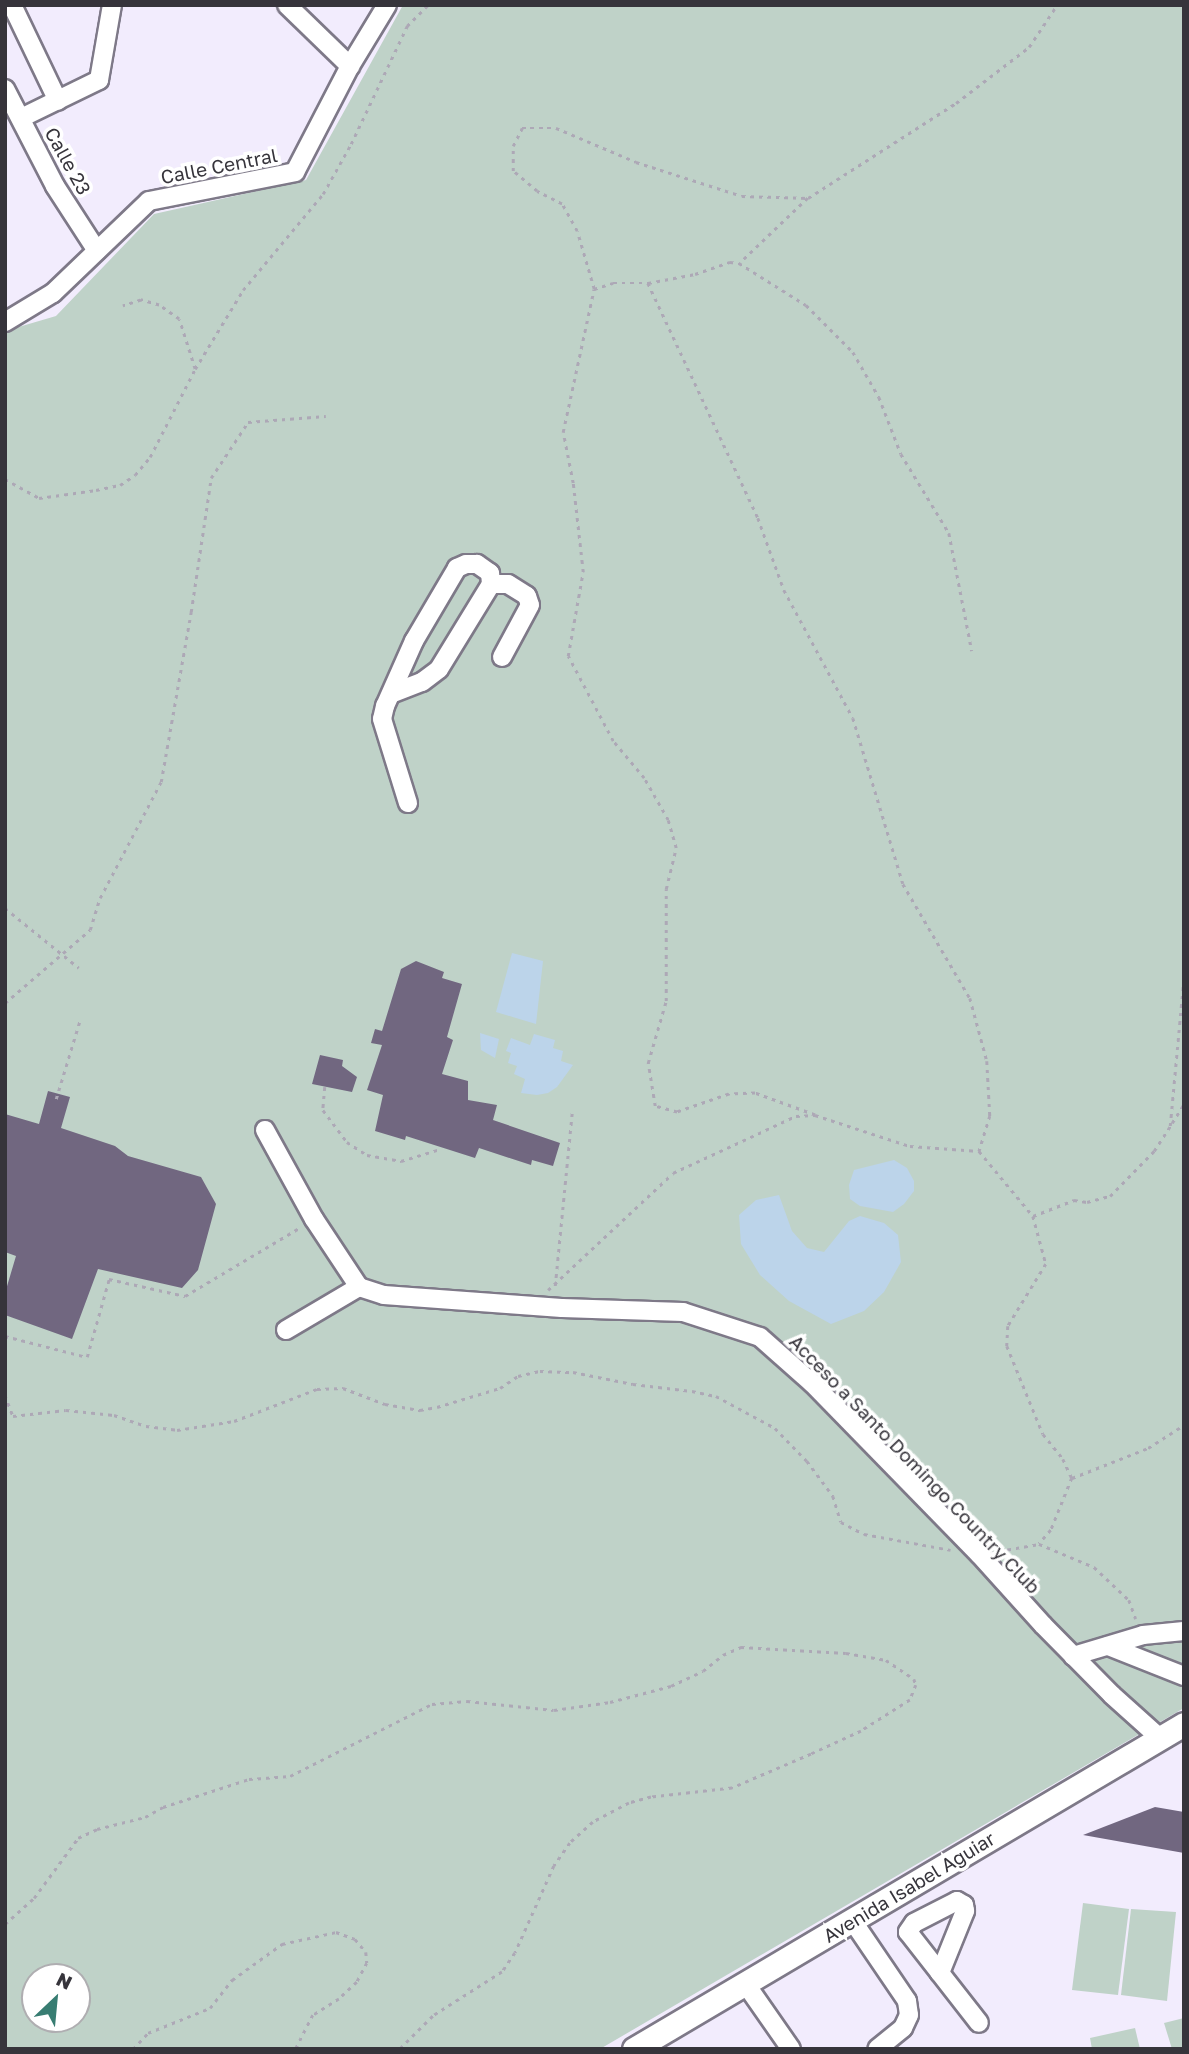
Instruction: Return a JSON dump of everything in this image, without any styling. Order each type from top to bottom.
[{"type":"main road","name":"Avenida Isabel Aguiar","points":[[634,2049],[1184,1724]]},
{"type":"street","points":[[12,5],[58,101]]},
{"type":"street","points":[[21,118],[99,80],[112,5]]},
{"type":"street","points":[[287,5],[350,66]]},
{"type":"street","name":"Calle Central","points":[[5,321],[54,293],[149,201],[295,172],[350,66],[387,5]]},
{"type":"street","name":"Calle 23","points":[[5,89],[55,186],[97,251]]},
{"type":"street","points":[[393,693],[422,682],[439,669],[491,583],[490,573],[477,564],[466,564],[457,568],[414,641],[382,719],[408,803]]},
{"type":"street","points":[[491,583],[508,584],[527,596],[530,606],[502,657]]},
{"type":"street","points":[[265,1130],[314,1219],[359,1287],[286,1330]]},
{"type":"street","name":"Acceso a Santo Domingo Country Club","points":[[359,1287],[384,1295],[562,1308],[683,1312],[760,1337],[812,1384],[979,1554],[1073,1656],[1160,1738]]},
{"type":"street","points":[[1073,1656],[1143,1635],[1184,1631]]},
{"type":"street","points":[[1108,1646],[1184,1676]]},
{"type":"street","points":[[852,1920],[907,2001],[909,2015],[903,2028],[877,2049]]},
{"type":"street","points":[[940,1973],[979,2023]]},
{"type":"street","points":[[745,1983],[791,2049]]},
{"type":"path","points":[[5,479],[39,498],[120,485],[135,475],[150,457],[195,369],[243,290],[323,194],[351,144],[407,26],[428,5]]},
{"type":"path","points":[[739,263],[808,198],[956,103],[1029,47],[1058,5]]},
{"type":"path","points":[[808,198],[742,196],[636,162],[556,128],[522,128],[513,146],[513,171],[537,191],[562,204],[577,231],[594,289],[563,432],[573,483],[583,572],[568,656],[613,741],[644,778],[668,820],[676,848],[666,889],[666,1001],[648,1063],[655,1105],[677,1112],[729,1094],[755,1093],[910,1146],[979,1151],[1033,1216],[1046,1264],[1008,1326],[1007,1346],[1043,1434],[1072,1478]]},
{"type":"path","points":[[594,289],[613,283],[648,283],[695,274],[730,262],[739,263],[806,305],[853,352],[879,397],[901,454],[949,533],[972,651]]},
{"type":"path","points":[[648,283],[758,518],[784,590],[853,719],[875,801],[903,884],[970,999],[987,1061],[990,1116],[979,1151]]},
{"type":"path","points":[[123,306],[141,300],[159,305],[179,319],[195,369]]},
{"type":"path","points":[[5,1003],[90,930],[100,898],[161,782],[211,478],[248,422],[326,416]]},
{"type":"path","points":[[5,908],[79,968]]},
{"type":"path","points":[[1170,1126],[1184,976]]},
{"type":"path","points":[[56,1099],[80,1020]]},
{"type":"path","points":[[325,1087],[323,1110],[347,1142],[367,1155],[401,1161],[437,1150]]},
{"type":"path","points":[[1033,1216],[1074,1200],[1087,1202],[1110,1196],[1154,1151],[1184,1104]]},
{"type":"path","points":[[572,1113],[555,1286],[673,1173],[796,1116],[815,1115]]},
{"type":"path","points":[[5,1336],[87,1357],[109,1279],[185,1296],[314,1219]]},
{"type":"path","points":[[5,1395],[13,1416],[66,1410],[114,1415],[146,1426],[177,1430],[234,1421],[317,1389],[343,1388],[385,1404],[420,1410],[500,1388],[518,1376],[540,1371],[573,1372],[716,1396],[775,1428],[807,1461],[833,1496],[841,1522],[864,1534],[914,1546],[979,1554],[1039,1544],[1094,1567],[1129,1600],[1143,1635]]},
{"type":"path","points":[[1039,1544],[1051,1530],[1072,1478],[1147,1448],[1184,1425]]},
{"type":"path","points":[[5,1924],[34,1898],[78,1838],[97,1829],[145,1817],[163,1807],[249,1779],[290,1776],[432,1704],[467,1700],[554,1710],[610,1702],[671,1686],[704,1671],[723,1655],[741,1647],[846,1653],[886,1660],[914,1679],[916,1685],[910,1700],[861,1731],[811,1754],[732,1788],[651,1797],[629,1803],[593,1822],[570,1843],[554,1866],[515,1953],[502,1972],[433,2016],[400,2049]]},
{"type":"path","points":[[133,2049],[148,2033],[210,2008],[232,1980],[282,1944],[336,1933],[355,1939],[366,1952],[367,1963],[357,1982],[339,1999],[313,2015],[296,2049]]},
{"type":"green space","points":[[403,5],[1184,5],[1184,1708],[600,2049],[5,2049],[5,331],[56,316],[154,214],[306,180]]},
{"type":"green space","points":[[1083,1903],[1129,1909],[1118,1995],[1072,1990]]},
{"type":"green space","points":[[1131,1909],[1176,1912],[1167,2001],[1121,1995]]},
{"type":"green space","points":[[1184,2018],[1184,2049],[1172,2049],[1164,2023]]},
{"type":"green space","points":[[1135,2028],[1140,2049],[1092,2049],[1090,2038]]},
{"type":"water","points":[[512,953],[543,961],[536,1024],[496,1012]]},
{"type":"water","points":[[480,1033],[499,1039],[495,1058],[481,1050]]},
{"type":"water","points":[[534,1034],[555,1040],[553,1048],[563,1051],[561,1061],[573,1065],[557,1087],[548,1093],[537,1095],[521,1093],[525,1079],[514,1074],[517,1066],[508,1063],[511,1053],[506,1051],[511,1038],[530,1045]]},
{"type":"water","points":[[894,1160],[907,1168],[914,1181],[914,1191],[904,1204],[893,1212],[860,1206],[850,1199],[849,1185],[854,1170]]},
{"type":"water","points":[[779,1195],[792,1231],[807,1248],[824,1252],[849,1221],[860,1216],[884,1223],[898,1235],[901,1262],[884,1292],[864,1311],[831,1324],[789,1301],[760,1275],[741,1244],[739,1215],[756,1200]]},
{"type":"building","points":[[416,961],[444,972],[442,978],[462,984],[447,1037],[453,1040],[442,1074],[468,1081],[468,1100],[497,1105],[493,1120],[560,1143],[553,1166],[532,1160],[531,1165],[479,1148],[475,1158],[406,1136],[405,1140],[375,1131],[383,1095],[367,1090],[382,1045],[371,1043],[375,1029],[382,1031],[401,969]]},
{"type":"building","points":[[320,1055],[343,1060],[342,1066],[357,1077],[352,1092],[312,1084]]},
{"type":"building","points":[[48,1091],[70,1097],[61,1128],[115,1146],[128,1156],[201,1177],[216,1204],[198,1270],[182,1288],[98,1269],[72,1339],[5,1315],[5,1293],[16,1256],[5,1252],[5,1114],[39,1124]]},
{"type":"building","points":[[1155,1807],[1184,1812],[1184,1853],[1083,1835]]}]
